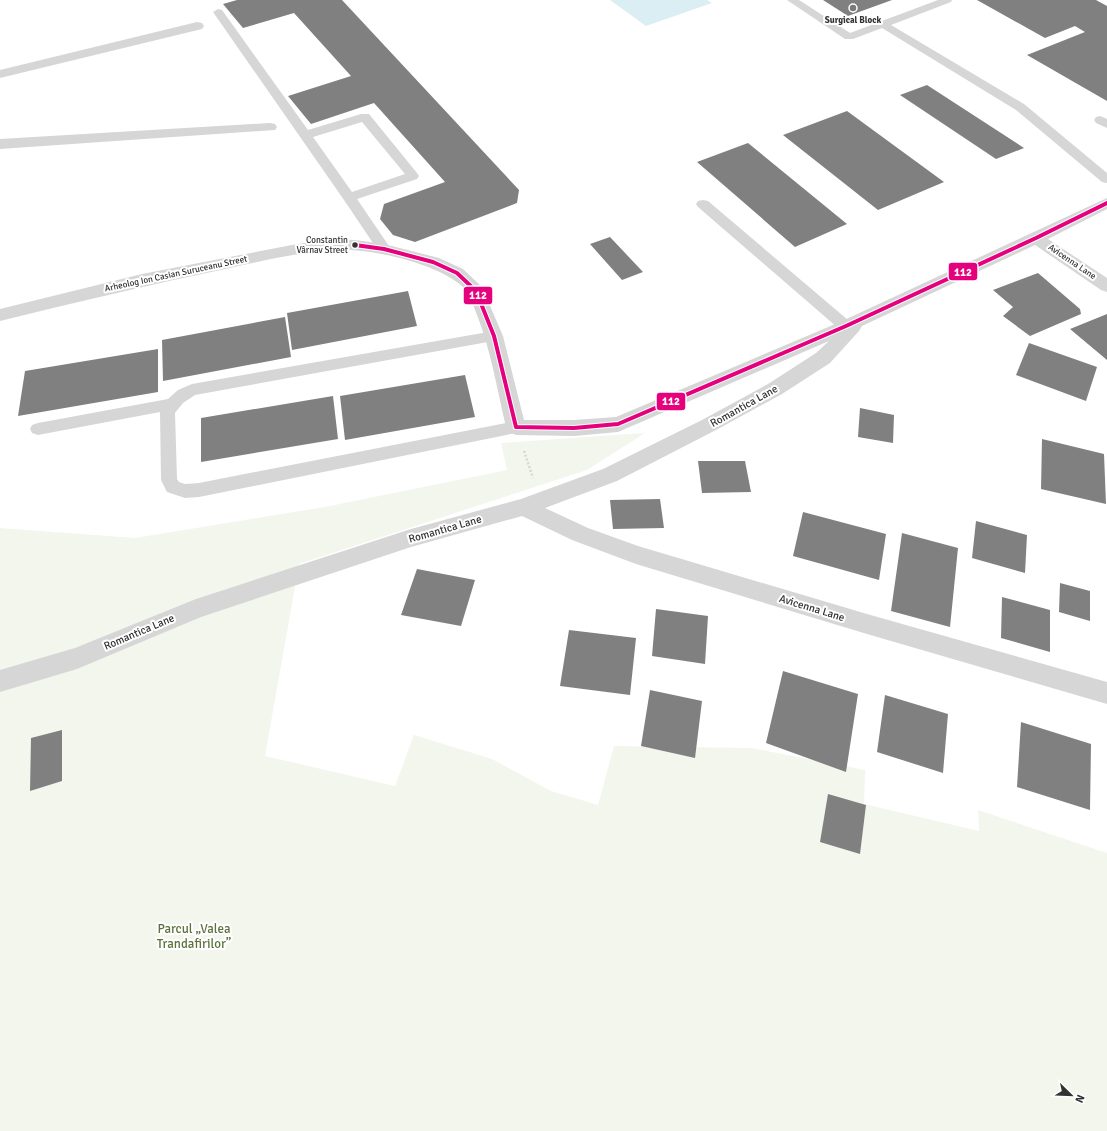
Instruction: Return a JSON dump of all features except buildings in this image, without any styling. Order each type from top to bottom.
[{"type":"street","points":[[0,74],[197,26]]},
{"type":"street","points":[[0,144],[270,127]]},
{"type":"street","points":[[384,249],[433,262],[457,274],[476,291],[494,336],[516,428],[574,428],[618,424],[852,325],[1107,203]]},
{"type":"street","name":"Avicenna Lane","points":[[1036,238],[1107,286]]},
{"type":"street","name":"Arheolog Ion Casian Suruceanu Street","points":[[1,315],[142,280],[330,244],[355,245],[384,249]]},
{"type":"street","name":"Romantica Lane","points":[[0,681],[77,658],[196,608],[411,538],[532,504],[610,475],[709,425],[775,389],[823,358],[852,325]]},
{"type":"street","name":"Avicenna Lane","points":[[532,504],[580,534],[636,555],[867,624],[1107,693]]},
{"type":"lane","points":[[792,0],[849,37],[947,0]]},
{"type":"lane","points":[[218,12],[384,249]]},
{"type":"lane","points":[[882,24],[1020,107],[1107,179]]},
{"type":"lane","points":[[306,136],[365,117],[413,176],[349,197]]},
{"type":"lane","points":[[703,204],[852,325]]},
{"type":"lane","points":[[494,336],[192,390],[180,396],[171,404],[167,413],[169,480],[173,487],[185,491],[199,490],[516,428]]},
{"type":"lane","points":[[38,429],[171,404]]},
{"type":"path","points":[[516,428],[532,504]]},
{"type":"green space","name":"Parcul „Valea Trandafirilor”","points":[[645,433],[587,470],[299,564],[265,756],[395,786],[414,735],[492,759],[551,791],[598,805],[614,746],[751,748],[865,770],[864,804],[979,831],[978,810],[1107,853],[1107,1131],[0,1131],[0,528],[135,538],[325,507],[507,470],[501,443]]},
{"type":"shaded area","points":[[610,0],[707,0],[712,3],[646,26]]},
{"type":"transit line","name":"112","points":[[516,427],[574,428],[618,424],[846,326],[1036,238],[1107,203]]},
{"type":"transit line","name":"112","points":[[355,245],[384,249],[433,262],[457,273],[476,291],[494,336],[516,427]]},
{"type":"place","name":"Surgical Block","points":[[853,8]]},
{"type":"place","name":"Constantin Vârnav Street","points":[[355,245]]}]
